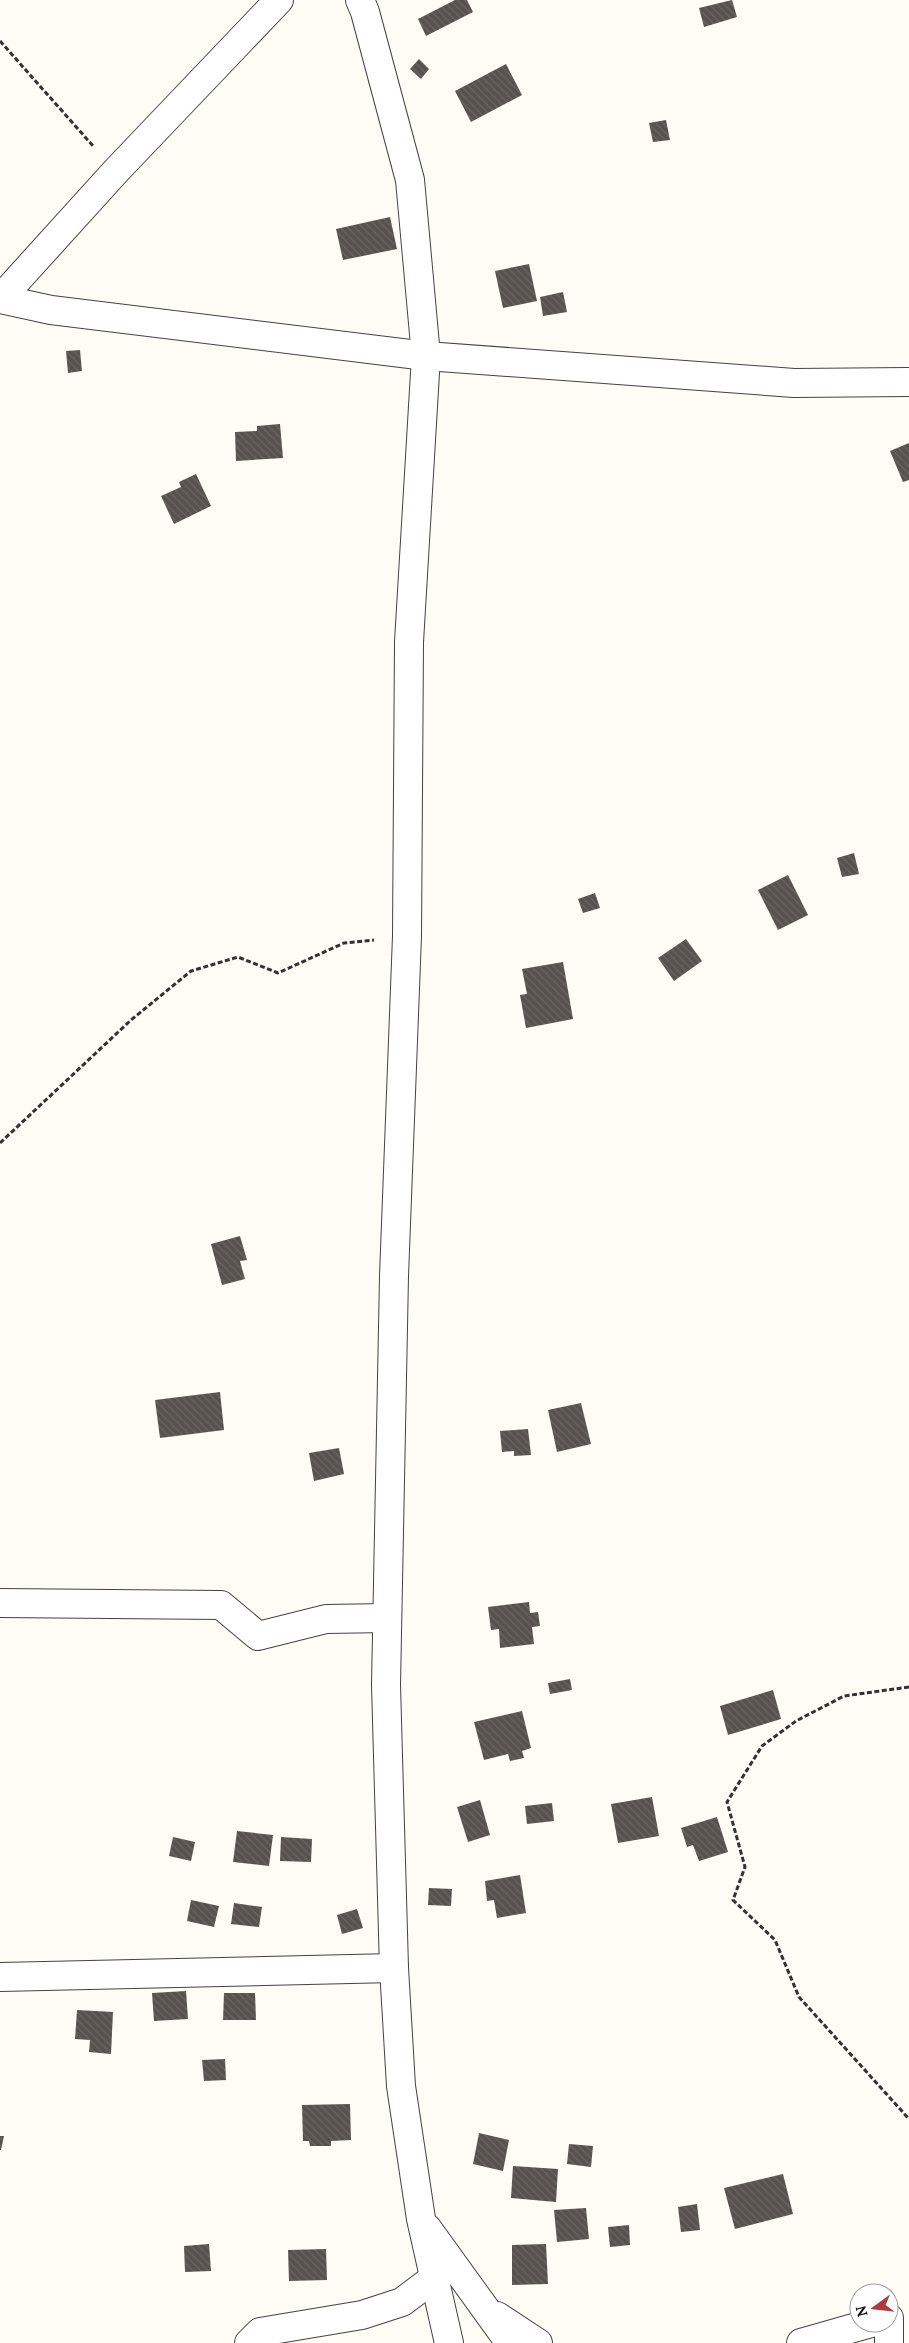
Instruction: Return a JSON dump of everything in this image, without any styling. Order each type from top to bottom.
[{"type":"street","points":[[0,299],[116,172],[279,0]]},
{"type":"street","points":[[360,0],[365,12],[410,180],[426,356],[409,642],[408,936],[394,1276],[386,1685],[394,1968],[401,2086],[420,2219],[449,2343]]},
{"type":"street","points":[[0,299],[51,310],[426,356],[794,383],[909,382]]},
{"type":"street","points":[[0,1602],[221,1605],[258,1636],[326,1619],[387,1618]]},
{"type":"street","points":[[0,1977],[394,1968]]},
{"type":"street","points":[[420,2219],[510,2343]]},
{"type":"street","points":[[249,2343],[260,2332],[362,2315],[402,2302],[434,2278]]},
{"type":"street","points":[[487,2309],[538,2343]]},
{"type":"street","points":[[801,2343],[849,2329]]},
{"type":"path","points":[[0,40],[116,172]]},
{"type":"path","points":[[0,1143],[131,1020],[191,971],[238,958],[278,973],[344,943],[408,936]]},
{"type":"path","points":[[909,1687],[844,1696],[796,1721],[762,1746],[727,1802],[745,1866],[733,1900],[775,1940],[800,1997],[909,2120]]},
{"type":"building","points":[[455,0],[467,0],[473,12],[426,36],[418,19]]},
{"type":"building","points":[[732,0],[737,17],[704,27],[699,8]]},
{"type":"building","points":[[419,59],[429,69],[421,79],[410,69]]},
{"type":"building","points":[[506,64],[522,95],[471,122],[455,91]]},
{"type":"building","points":[[666,120],[670,140],[653,142],[649,123]]},
{"type":"building","points":[[390,217],[397,249],[343,260],[336,229]]},
{"type":"building","points":[[529,264],[537,301],[503,308],[495,271]]},
{"type":"building","points":[[563,292],[567,312],[543,316],[540,297]]},
{"type":"building","points":[[80,350],[82,371],[68,373],[66,351]]},
{"type":"building","points":[[280,424],[283,458],[236,461],[235,432],[257,431],[257,426]]},
{"type":"building","points":[[909,443],[909,480],[903,482],[890,451]]},
{"type":"building","points":[[196,474],[211,506],[174,524],[161,496],[181,487],[179,482]]},
{"type":"building","points":[[854,853],[859,874],[842,877],[837,858]]},
{"type":"building","points":[[788,875],[808,915],[778,930],[758,890]]},
{"type":"building","points":[[595,893],[600,908],[583,913],[578,899]]},
{"type":"building","points":[[686,939],[702,961],[674,981],[658,958]]},
{"type":"building","points":[[563,962],[573,1019],[526,1028],[520,995],[527,994],[522,969]]},
{"type":"building","points":[[240,1236],[247,1260],[240,1261],[245,1279],[222,1285],[211,1244]]},
{"type":"building","points":[[220,1392],[224,1430],[160,1438],[155,1400]]},
{"type":"building","points":[[581,1403],[591,1444],[557,1452],[548,1410]]},
{"type":"building","points":[[528,1429],[531,1455],[514,1456],[514,1451],[502,1452],[500,1431]]},
{"type":"building","points":[[339,1448],[344,1474],[314,1481],[309,1453]]},
{"type":"building","points":[[529,1602],[530,1613],[538,1612],[540,1626],[532,1627],[534,1644],[500,1648],[499,1629],[491,1630],[488,1607]]},
{"type":"building","points":[[570,1679],[572,1690],[550,1694],[548,1683]]},
{"type":"building","points":[[773,1690],[781,1719],[728,1735],[720,1706]]},
{"type":"building","points":[[522,1711],[531,1748],[522,1751],[524,1758],[510,1761],[508,1754],[484,1760],[474,1722]]},
{"type":"building","points":[[652,1797],[659,1836],[618,1843],[611,1804]]},
{"type":"building","points":[[480,1800],[490,1835],[468,1842],[457,1807]]},
{"type":"building","points":[[552,1803],[554,1821],[527,1824],[525,1806]]},
{"type":"building","points":[[717,1817],[728,1852],[699,1861],[693,1845],[687,1847],[681,1828]]},
{"type":"building","points":[[237,1831],[273,1835],[269,1866],[233,1862]]},
{"type":"building","points":[[173,1837],[195,1842],[191,1861],[169,1856]]},
{"type":"building","points":[[281,1837],[312,1839],[311,1862],[280,1861]]},
{"type":"building","points":[[520,1875],[526,1913],[497,1918],[494,1900],[487,1901],[485,1881]]},
{"type":"building","points":[[429,1888],[452,1889],[451,1906],[428,1905]]},
{"type":"building","points":[[191,1900],[219,1906],[214,1927],[187,1921]]},
{"type":"building","points":[[234,1903],[262,1907],[259,1927],[231,1924]]},
{"type":"building","points":[[357,1909],[363,1928],[342,1934],[337,1915]]},
{"type":"building","points":[[186,1991],[188,2019],[154,2021],[152,1993]]},
{"type":"building","points":[[224,1993],[255,1993],[256,2020],[223,2020]]},
{"type":"building","points":[[77,2010],[113,2012],[111,2054],[89,2052],[90,2040],[75,2039]]},
{"type":"building","points":[[225,2059],[226,2080],[204,2081],[202,2060]]},
{"type":"building","points":[[350,2104],[351,2140],[331,2141],[331,2146],[310,2146],[309,2141],[303,2141],[302,2105]]},
{"type":"building","points":[[479,2133],[509,2140],[503,2171],[473,2164]]},
{"type":"building","points":[[0,2136],[4,2136],[1,2150],[0,2150]]},
{"type":"building","points":[[569,2144],[593,2146],[591,2167],[567,2164]]},
{"type":"building","points":[[513,2166],[558,2169],[556,2202],[511,2198]]},
{"type":"building","points":[[783,2174],[793,2214],[735,2229],[724,2188]]},
{"type":"building","points":[[697,2204],[700,2230],[681,2232],[678,2207]]},
{"type":"building","points":[[586,2208],[589,2239],[557,2242],[554,2210]]},
{"type":"building","points":[[629,2225],[630,2245],[610,2247],[608,2227]]},
{"type":"building","points":[[209,2244],[211,2271],[185,2272],[184,2246]]},
{"type":"building","points":[[546,2244],[548,2284],[512,2285],[512,2245]]},
{"type":"building","points":[[326,2249],[327,2280],[289,2281],[288,2250]]}]
